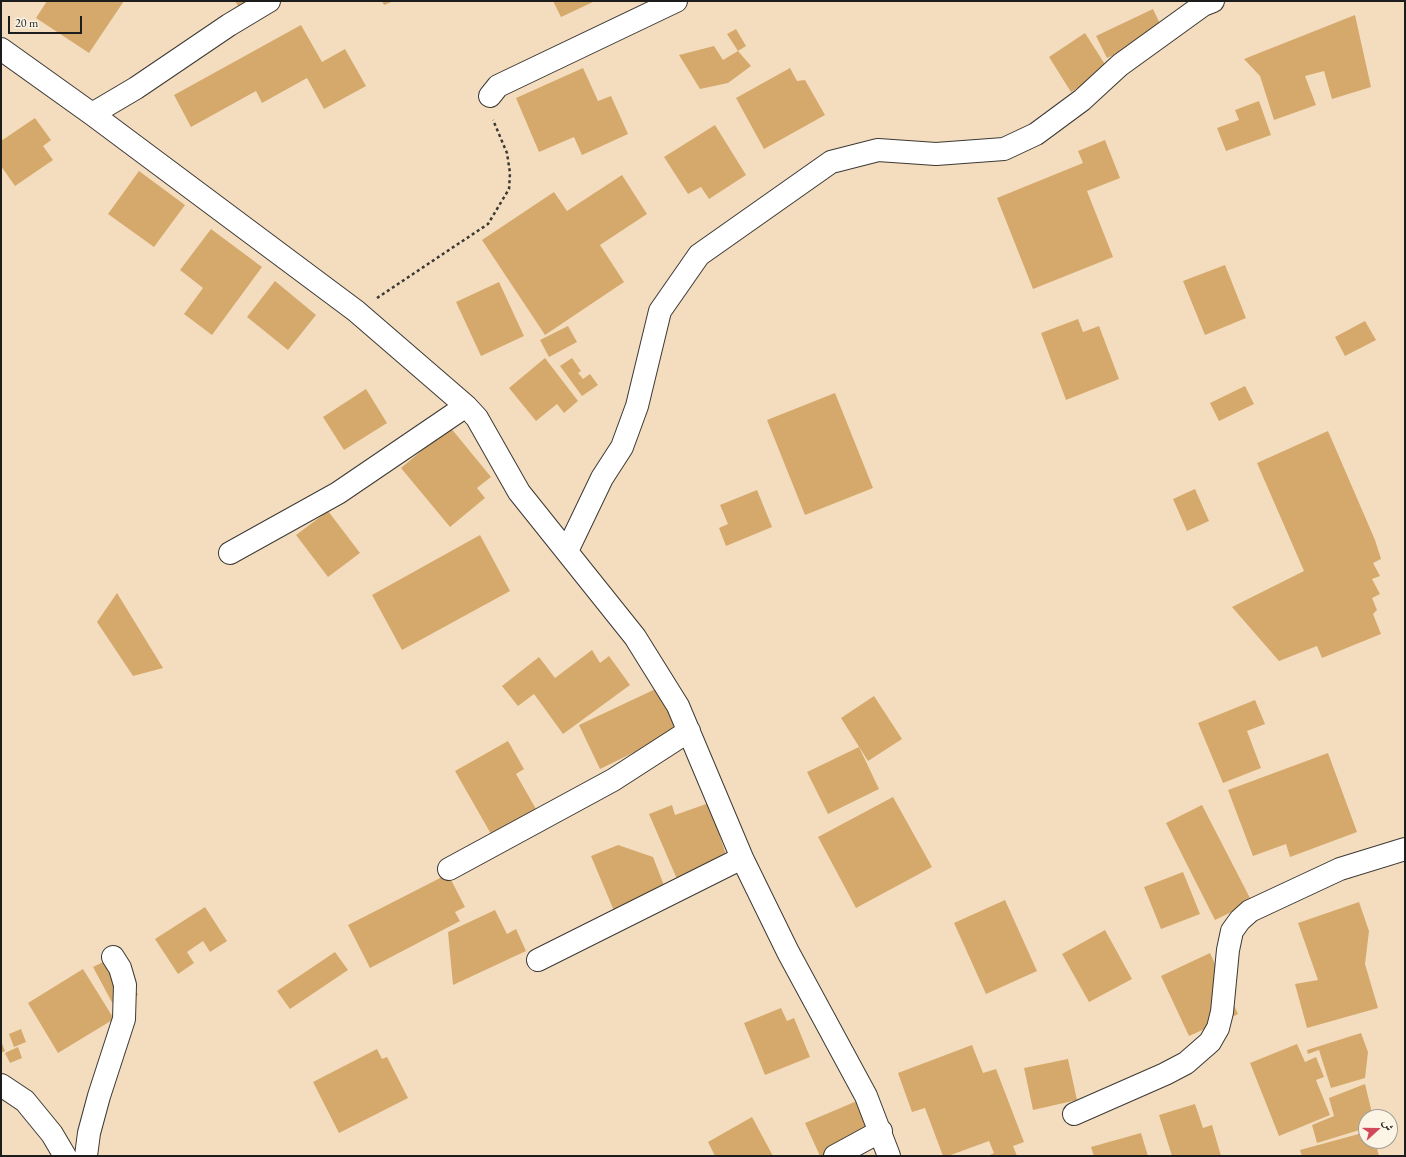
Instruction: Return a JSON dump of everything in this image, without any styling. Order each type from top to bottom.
[{"type":"street","points":[[92,114],[136,88],[229,25],[269,1]]},
{"type":"street","points":[[490,96],[498,86],[676,1]]},
{"type":"street","points":[[567,551],[602,478],[622,447],[638,406],[660,311],[699,254],[831,162],[878,150],[936,154],[1004,149],[1036,134],[1082,100],[1120,65],[1204,5],[1213,1]]},
{"type":"street","points":[[1,49],[92,114],[356,311],[466,406],[477,418],[519,492],[635,637],[678,706],[742,858],[788,952],[849,1062],[881,1131],[889,1156]]},
{"type":"street","points":[[230,553],[338,493],[466,406]]},
{"type":"street","points":[[449,869],[613,780],[689,731]]},
{"type":"street","points":[[1074,1114],[1165,1074],[1186,1063],[1210,1042],[1218,1028],[1222,1012],[1228,950],[1232,931],[1240,920],[1250,911],[1340,869],[1405,849]]},
{"type":"street","points":[[538,960],[742,858]]},
{"type":"street","points":[[86,1156],[89,1133],[99,1096],[124,1019],[125,985],[120,968],[113,957]]},
{"type":"street","points":[[1,1085],[25,1101],[52,1134],[65,1156]]},
{"type":"street","points":[[835,1156],[881,1131]]},
{"type":"path","points":[[356,311],[488,224],[509,189],[510,172],[507,153],[489,110],[490,96]]},
{"type":"building","points":[[47,1],[124,1],[89,53],[36,18]]},
{"type":"building","points":[[235,1],[267,1],[243,14]]},
{"type":"building","points":[[382,1],[394,1],[384,5]]},
{"type":"building","points":[[553,1],[592,1],[593,2],[561,17]]},
{"type":"building","points":[[1153,9],[1164,32],[1107,58],[1096,36]]},
{"type":"building","points":[[1355,15],[1371,87],[1332,99],[1324,71],[1305,76],[1316,105],[1274,120],[1260,76],[1244,59]]},
{"type":"building","points":[[301,25],[322,62],[345,49],[366,86],[324,109],[307,78],[262,103],[256,91],[191,127],[174,95]]},
{"type":"building","points":[[736,29],[746,46],[738,51],[727,34]]},
{"type":"building","points":[[1085,33],[1108,69],[1071,92],[1049,57]]},
{"type":"building","points":[[714,46],[723,60],[738,51],[751,66],[728,83],[700,89],[679,55]]},
{"type":"building","points":[[583,68],[598,101],[611,96],[628,134],[582,155],[574,137],[539,152],[516,98]]},
{"type":"building","points":[[790,68],[797,81],[805,80],[825,115],[764,149],[736,98]]},
{"type":"building","points":[[1259,101],[1271,135],[1226,151],[1217,128],[1239,120],[1235,110]]},
{"type":"building","points":[[35,118],[51,140],[43,146],[53,160],[15,186],[1,166],[1,141]]},
{"type":"building","points":[[715,125],[746,175],[709,199],[701,187],[688,194],[664,157]]},
{"type":"building","points":[[1105,140],[1120,178],[1087,191],[1113,257],[1033,289],[997,198],[1083,163],[1078,151]]},
{"type":"building","points":[[139,171],[185,205],[154,247],[108,214]]},
{"type":"building","points":[[622,175],[647,214],[600,245],[624,282],[545,335],[482,240],[554,192],[567,211]]},
{"type":"building","points":[[211,229],[262,267],[212,335],[184,314],[203,288],[180,270]]},
{"type":"building","points":[[1225,265],[1246,318],[1205,335],[1183,281]]},
{"type":"building","points":[[275,281],[316,315],[288,350],[247,317]]},
{"type":"building","points":[[499,282],[524,336],[481,356],[456,302]]},
{"type":"building","points":[[1078,319],[1083,332],[1099,326],[1119,379],[1066,400],[1041,333]]},
{"type":"building","points":[[1365,321],[1376,340],[1345,356],[1335,337]]},
{"type":"building","points":[[568,326],[577,342],[549,357],[540,340]]},
{"type":"building","points":[[545,358],[578,401],[564,413],[557,404],[536,421],[509,388]]},
{"type":"building","points":[[572,358],[581,371],[578,373],[583,379],[590,374],[598,385],[582,396],[560,366]]},
{"type":"building","points":[[1245,386],[1254,404],[1219,421],[1210,403]]},
{"type":"building","points":[[366,389],[387,423],[344,450],[323,417]]},
{"type":"building","points":[[835,393],[873,488],[805,515],[767,420]]},
{"type":"building","points":[[450,427],[491,477],[477,488],[485,498],[450,527],[401,468]]},
{"type":"building","points":[[1328,431],[1375,540],[1381,559],[1373,563],[1380,576],[1372,579],[1380,594],[1372,598],[1377,610],[1373,614],[1381,634],[1322,658],[1317,646],[1279,661],[1232,607],[1304,571],[1257,463]]},
{"type":"building","points":[[1195,489],[1209,521],[1187,531],[1173,499]]},
{"type":"building","points":[[757,490],[772,527],[726,546],[719,528],[728,524],[720,505]]},
{"type":"building","points":[[328,511],[360,553],[328,577],[296,535]]},
{"type":"building","points":[[480,535],[510,591],[402,650],[372,595]]},
{"type":"building","points":[[117,593],[163,668],[133,676],[97,622]]},
{"type":"building","points":[[592,650],[600,663],[609,656],[630,685],[563,734],[534,694],[518,706],[502,686],[539,657],[555,678]]},
{"type":"building","points":[[664,685],[684,728],[600,769],[579,725]]},
{"type":"building","points":[[874,696],[902,739],[868,761],[841,718]]},
{"type":"building","points":[[1255,700],[1265,724],[1247,731],[1261,768],[1223,783],[1198,723]]},
{"type":"building","points":[[508,741],[524,769],[516,774],[536,809],[491,834],[455,771]]},
{"type":"building","points":[[859,747],[879,789],[828,814],[807,772]]},
{"type":"building","points":[[1328,753],[1357,832],[1290,857],[1286,844],[1253,856],[1228,790]]},
{"type":"building","points":[[893,797],[932,867],[856,908],[818,837]]},
{"type":"building","points":[[709,803],[728,861],[680,886],[649,814],[672,805],[675,815]]},
{"type":"building","points":[[1202,805],[1252,902],[1215,920],[1166,823]]},
{"type":"building","points":[[618,845],[653,857],[665,888],[617,918],[591,856]]},
{"type":"building","points":[[1183,872],[1200,914],[1161,929],[1144,887]]},
{"type":"building","points":[[448,874],[465,907],[455,912],[460,921],[370,968],[348,925]]},
{"type":"building","points":[[1005,900],[1037,971],[986,994],[954,923]]},
{"type":"building","points":[[1359,902],[1369,931],[1365,964],[1378,1008],[1307,1028],[1295,984],[1318,980],[1298,923]]},
{"type":"building","points":[[205,907],[227,941],[210,952],[203,941],[187,952],[194,963],[178,974],[155,939]]},
{"type":"building","points":[[495,910],[507,934],[516,929],[526,951],[453,985],[448,932]]},
{"type":"building","points":[[1105,930],[1132,979],[1089,1002],[1062,954]]},
{"type":"building","points":[[335,952],[348,970],[290,1009],[277,991]]},
{"type":"building","points":[[1210,953],[1238,1014],[1189,1036],[1161,976]]},
{"type":"building","points":[[117,955],[138,995],[115,1008],[93,967]]},
{"type":"building","points":[[83,969],[114,1019],[58,1053],[28,1003]]},
{"type":"building","points":[[781,1008],[787,1021],[794,1018],[810,1057],[765,1075],[744,1023]]},
{"type":"building","points":[[21,1029],[26,1042],[14,1047],[9,1034]]},
{"type":"building","points":[[1361,1033],[1368,1052],[1365,1078],[1331,1088],[1319,1050],[1308,1054],[1307,1050]]},
{"type":"building","points":[[1,1041],[5,1051],[1,1053]]},
{"type":"building","points":[[1297,1044],[1305,1062],[1316,1057],[1324,1077],[1316,1080],[1330,1115],[1279,1136],[1250,1063]]},
{"type":"building","points":[[972,1045],[983,1073],[996,1069],[1024,1142],[1013,1146],[1017,1156],[988,1156],[994,1153],[989,1141],[948,1156],[943,1156],[925,1108],[912,1112],[898,1073]]},
{"type":"building","points":[[18,1047],[22,1058],[10,1063],[5,1053]]},
{"type":"building","points":[[377,1049],[382,1059],[387,1057],[408,1098],[339,1133],[313,1082]]},
{"type":"building","points":[[1068,1059],[1077,1100],[1033,1110],[1024,1068]]},
{"type":"building","points":[[1365,1084],[1371,1109],[1358,1109],[1358,1130],[1317,1143],[1312,1125],[1334,1116],[1329,1098]]},
{"type":"building","points":[[871,1095],[891,1140],[855,1156],[820,1156],[805,1123]]},
{"type":"building","points":[[1195,1104],[1203,1128],[1212,1125],[1221,1156],[1172,1156],[1159,1115]]},
{"type":"building","points":[[752,1117],[773,1156],[715,1156],[708,1142]]},
{"type":"building","points":[[1141,1133],[1148,1156],[1094,1156],[1091,1147]]},
{"type":"building","points":[[1358,1134],[1358,1149],[1377,1149],[1379,1156],[1302,1156],[1300,1150]]}]
